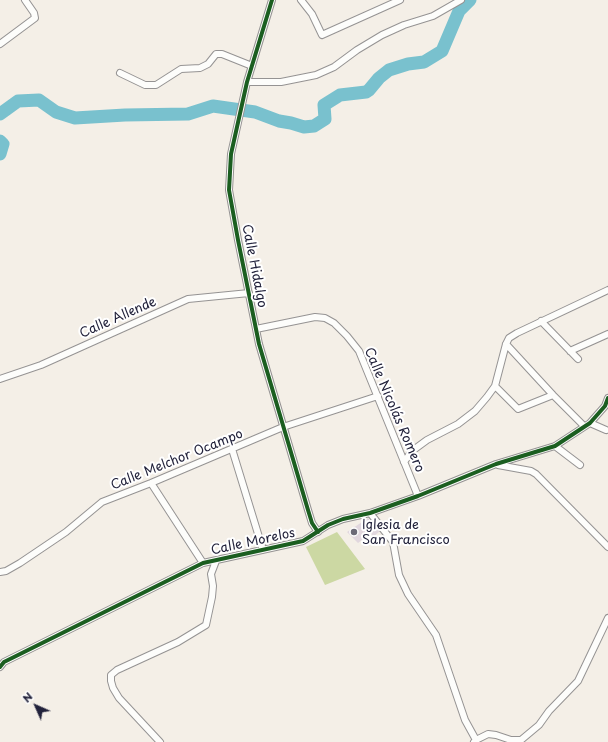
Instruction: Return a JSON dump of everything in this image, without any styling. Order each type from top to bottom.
[{"type":"street","points":[[0,44],[35,18],[34,13],[25,0]]},
{"type":"street","name":"Calle Hidalgo","points":[[272,0],[247,83],[231,154],[229,190],[256,329],[283,427],[312,523],[318,532]]},
{"type":"street","points":[[301,0],[312,14],[322,35],[400,0]]},
{"type":"street","points":[[247,83],[281,82],[316,75],[334,67],[357,50],[382,35],[404,25],[433,16],[461,0]]},
{"type":"street","points":[[120,73],[145,85],[156,85],[181,69],[200,68],[208,64],[216,54],[222,54],[252,66]]},
{"type":"street","points":[[404,462],[412,451],[428,440],[458,424],[475,411],[487,397],[495,386],[509,338],[517,332],[608,290]]},
{"type":"street","name":"Calle Allende","points":[[0,379],[42,365],[188,299],[249,293]]},
{"type":"street","name":"Calle Nicolás Romero","points":[[256,329],[315,317],[325,318],[334,323],[348,336],[359,351],[418,496]]},
{"type":"street","points":[[541,321],[578,359]]},
{"type":"street","points":[[570,351],[608,334]]},
{"type":"street","points":[[506,344],[584,426]]},
{"type":"street","points":[[495,386],[518,409],[553,395]]},
{"type":"street","name":"Calle Melchor Ocampo","points":[[0,572],[6,571],[20,563],[66,532],[102,502],[151,483],[283,427],[378,396]]},
{"type":"street","points":[[606,430],[590,423],[606,407],[608,398]]},
{"type":"street","name":"Calle Morelos","points":[[0,667],[4,662],[204,563],[303,541],[328,525],[343,519],[370,513],[418,496],[496,464],[555,446],[590,423]]},
{"type":"street","points":[[555,446],[580,465]]},
{"type":"street","points":[[232,449],[263,550]]},
{"type":"street","points":[[496,464],[530,471],[536,474],[608,547]]},
{"type":"street","points":[[151,483],[204,563]]},
{"type":"street","points":[[370,513],[393,542],[400,575],[408,594],[436,635],[465,720],[475,741],[488,734],[496,735],[512,741],[521,740],[535,729],[558,701],[578,681],[608,618]]},
{"type":"street","points":[[160,742],[120,698],[113,688],[111,675],[117,670],[178,642],[206,625],[212,597],[213,586],[211,574],[216,561]]},
{"type":"green space","points":[[337,532],[365,569],[325,585],[306,547]]},
{"type":"building","points":[[368,518],[380,531],[373,537],[371,533],[358,543],[347,532]]},
{"type":"waterway","points":[[0,114],[18,101],[39,100],[56,112],[75,118],[125,115],[188,114],[213,106],[255,112],[279,121],[304,127],[314,126],[325,119],[324,105],[340,95],[366,92],[389,70],[408,64],[424,62],[442,51],[459,11],[470,0]]},
{"type":"waterway","points":[[0,141],[3,144],[0,154]]},
{"type":"cycle path","points":[[272,0],[247,82],[231,154],[229,190],[259,344],[312,523],[318,532]]},
{"type":"cycle path","points":[[0,667],[4,662],[203,563],[303,541],[328,525],[343,519],[370,513],[418,496],[496,464],[555,446],[590,423],[605,406],[608,398]]},
{"type":"place","name":"Iglesia de San Francisco","points":[[354,532]]}]
